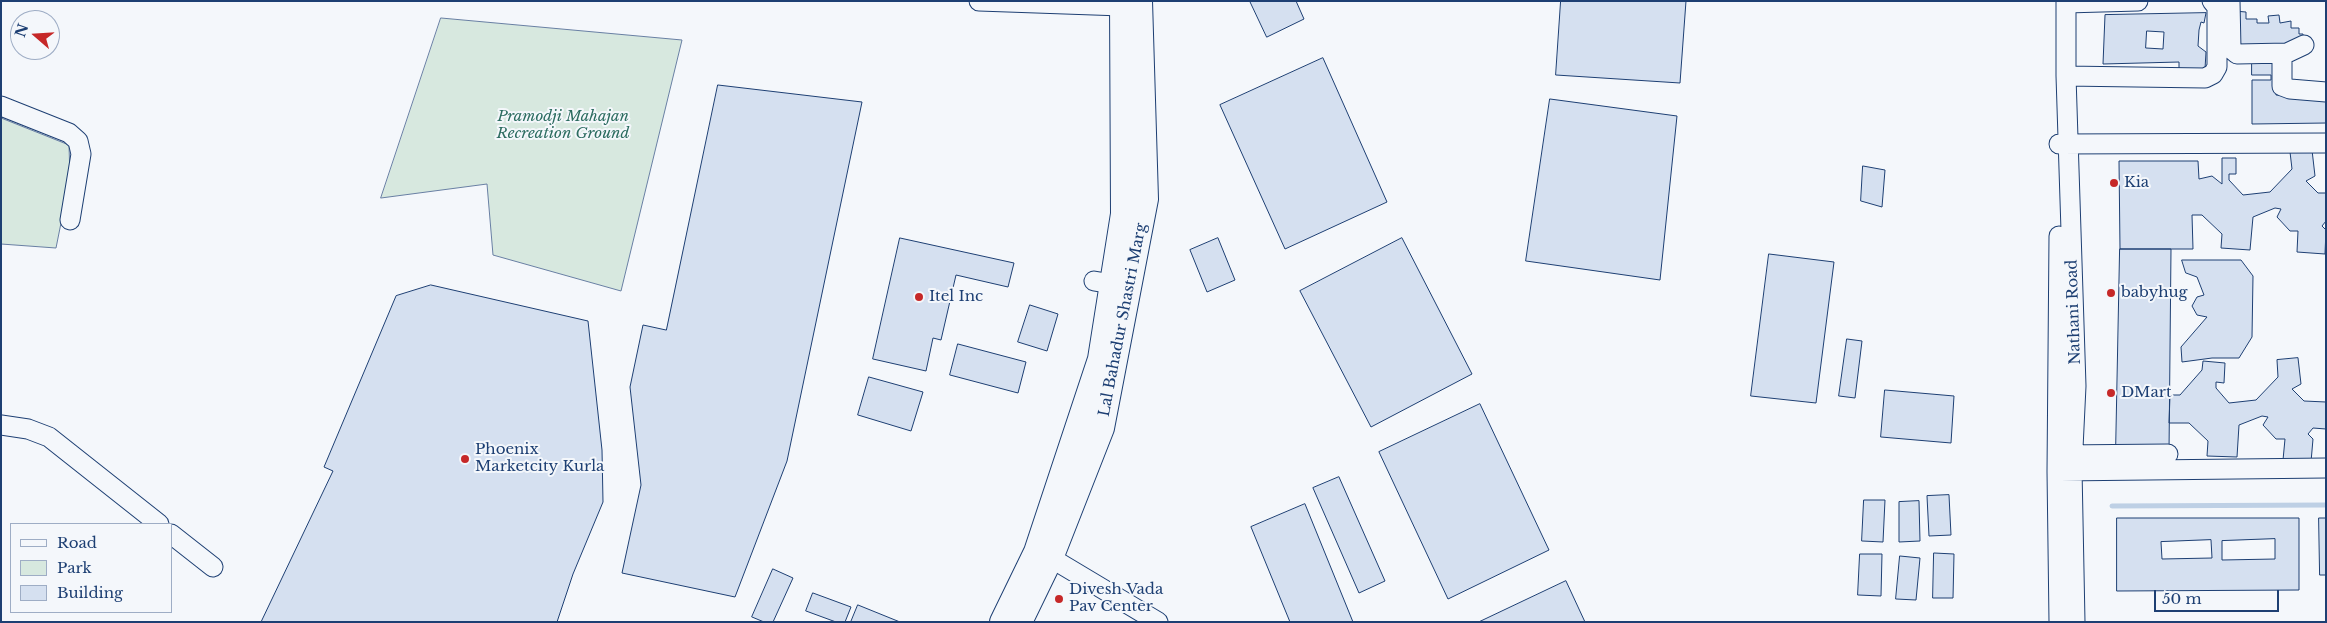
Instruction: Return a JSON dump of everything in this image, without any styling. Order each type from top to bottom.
[{"type":"main road","name":"Lal Bahadur Shastri Marg","points":[[1002,622],[1044,555],[1102,428],[1134,200],[1131,3]]},
{"type":"main road","name":"Lal Bahadur Shastri Marg","points":[[1020,622],[1044,555],[1100,359],[1103,282],[1123,214],[1134,200]]},
{"type":"street","points":[[979,1],[1131,3]]},
{"type":"street","points":[[2063,2],[2138,1]]},
{"type":"street","points":[[2066,76],[2205,78],[2213,74],[2217,67],[2217,7],[2212,1]]},
{"type":"street","points":[[2230,1],[2230,49],[2232,52],[2237,54],[2282,54],[2304,45]]},
{"type":"street","name":"Nathani Road","points":[[2063,2],[2066,76],[2063,138]]},
{"type":"street","name":"Nathani Road","points":[[2059,622],[2065,520],[2067,386],[2063,2]]},
{"type":"street","points":[[2282,54],[2282,86],[2290,89],[2326,92]]},
{"type":"street","points":[[1,106],[69,133],[78,141],[81,154],[70,220]]},
{"type":"street","points":[[2063,138],[2152,130]]},
{"type":"street","points":[[2063,138],[2135,143],[2326,143]]},
{"type":"street","points":[[1,425],[28,429],[50,437],[158,523]]},
{"type":"street","points":[[2065,462],[2169,462],[2326,468]]},
{"type":"street","name":"Nathani Road","points":[[2065,520],[2075,622]]},
{"type":"street","points":[[172,535],[213,567]]},
{"type":"street","points":[[1044,555],[1158,622]]},
{"type":"green space","name":"Pramodji Mahajan Recreation Ground","points":[[441,18],[682,40],[621,291],[493,255],[487,184],[381,198]]},
{"type":"green space","points":[[1,118],[69,145],[70,178],[56,248],[1,244]]},
{"type":"building","points":[[1250,1],[1296,1],[1304,19],[1267,37]]},
{"type":"building","points":[[1561,1],[1686,1],[1680,83],[1556,75]]},
{"type":"building","points":[[2234,11],[2246,12],[2246,19],[2257,19],[2257,23],[2269,23],[2268,16],[2279,15],[2280,23],[2291,21],[2291,28],[2299,28],[2299,34],[2303,34],[2303,42],[2237,52]]},
{"type":"building","points":[[2206,13],[2204,23],[2201,22],[2199,30],[2198,46],[2206,52],[2205,69],[2179,70],[2179,62],[2103,64],[2105,15]],"holes":[[[2147,31],[2164,32],[2163,49],[2146,48]]]},
{"type":"building","points":[[2252,56],[2276,56],[2276,95],[2326,97],[2326,123],[2252,124],[2252,80],[2271,80],[2271,75],[2252,75]]},
{"type":"building","points":[[1323,58],[1387,202],[1285,249],[1220,105]]},
{"type":"building","points":[[718,85],[862,102],[787,461],[735,597],[622,573],[641,485],[630,387],[643,325],[666,330]]},
{"type":"building","points":[[1550,99],[1677,116],[1660,280],[1526,261]]},
{"type":"building","points":[[2312,150],[2315,176],[2306,181],[2318,193],[2326,193],[2326,221],[2322,226],[2326,230],[2325,254],[2297,252],[2298,231],[2290,231],[2277,217],[2281,209],[2275,208],[2253,217],[2250,250],[2221,248],[2222,234],[2202,215],[2192,215],[2193,249],[2120,249],[2119,161],[2198,161],[2199,179],[2212,176],[2222,184],[2222,158],[2236,158],[2236,174],[2229,174],[2229,180],[2243,195],[2270,192],[2292,169],[2290,152]]},
{"type":"building","points":[[1863,166],[1885,170],[1882,207],[1861,201]]},
{"type":"building","name":"Itel Inc","points":[[900,238],[1014,263],[1008,287],[956,275],[941,340],[933,338],[926,371],[873,359]]},
{"type":"building","points":[[1218,238],[1235,280],[1207,292],[1190,250]]},
{"type":"building","points":[[1402,238],[1472,374],[1371,427],[1300,291]]},
{"type":"building","points":[[2120,249],[2171,249],[2169,452],[2116,451]]},
{"type":"building","points":[[1769,254],[1834,262],[1816,403],[1751,396]]},
{"type":"building","points":[[2182,260],[2241,260],[2253,276],[2252,337],[2239,358],[2212,358],[2182,362],[2181,347],[2207,317],[2197,315],[2192,306],[2197,297],[2204,295],[2197,277],[2186,273]]},
{"type":"building","name":"Phoenix Marketcity Kurla","points":[[431,285],[588,321],[602,450],[603,502],[573,574],[557,622],[261,622],[333,471],[324,467],[396,296]]},
{"type":"building","points":[[1030,305],[1058,314],[1047,351],[1018,342]]},
{"type":"building","points":[[1847,339],[1862,341],[1855,398],[1839,396]]},
{"type":"building","points":[[958,344],[1026,362],[1018,393],[950,375]]},
{"type":"building","points":[[2298,358],[2301,384],[2292,389],[2304,401],[2326,402],[2326,429],[2313,428],[2308,434],[2313,439],[2311,462],[2283,460],[2285,439],[2276,439],[2263,425],[2268,417],[2262,416],[2239,425],[2237,457],[2207,456],[2208,441],[2189,423],[2169,423],[2170,395],[2180,395],[2202,370],[2203,361],[2225,363],[2224,383],[2216,382],[2216,388],[2229,403],[2256,400],[2278,377],[2277,360]]},
{"type":"building","points":[[869,377],[923,392],[911,431],[858,415]]},
{"type":"building","points":[[1885,390],[1954,396],[1951,443],[1881,437]]},
{"type":"building","points":[[1480,404],[1549,550],[1448,599],[1379,452]]},
{"type":"building","points":[[1339,477],[1385,581],[1359,593],[1313,488]]},
{"type":"building","points":[[1949,495],[1951,535],[1929,536],[1927,496]]},
{"type":"building","points":[[1864,500],[1885,500],[1883,542],[1862,541]]},
{"type":"building","points":[[1919,501],[1920,541],[1899,542],[1899,502]]},
{"type":"building","points":[[1305,504],[1353,622],[1290,622],[1251,527]]},
{"type":"building","points":[[2117,518],[2299,518],[2299,590],[2117,591]],"holes":[[[2275,539],[2275,559],[2222,560],[2222,541]],[[2211,540],[2212,558],[2162,559],[2161,542]]]},
{"type":"building","points":[[2319,518],[2326,518],[2326,575],[2320,575]]},
{"type":"building","points":[[1934,553],[1954,554],[1953,598],[1933,598]]},
{"type":"building","points":[[1860,554],[1882,554],[1881,596],[1858,595]]},
{"type":"building","points":[[1900,556],[1920,558],[1916,600],[1896,599]]},
{"type":"building","points":[[773,569],[793,578],[773,622],[764,622],[752,617]]},
{"type":"building","points":[[1566,581],[1585,622],[1479,622]]},
{"type":"building","points":[[813,593],[851,607],[845,622],[836,622],[806,611]]},
{"type":"building","points":[[858,605],[900,622],[851,622]]},
{"type":"waterway","points":[[2112,506],[2326,505]]},
{"type":"place","name":"Kia","points":[[2114,183]]},
{"type":"place","name":"babyhug","points":[[2111,293]]},
{"type":"place","name":"Itel Inc","points":[[919,297]]},
{"type":"place","name":"DMart","points":[[2111,393]]},
{"type":"place","name":"Phoenix Marketcity Kurla","points":[[465,459]]},
{"type":"place","name":"Divesh Vada Pav Center","points":[[1059,599]]}]
